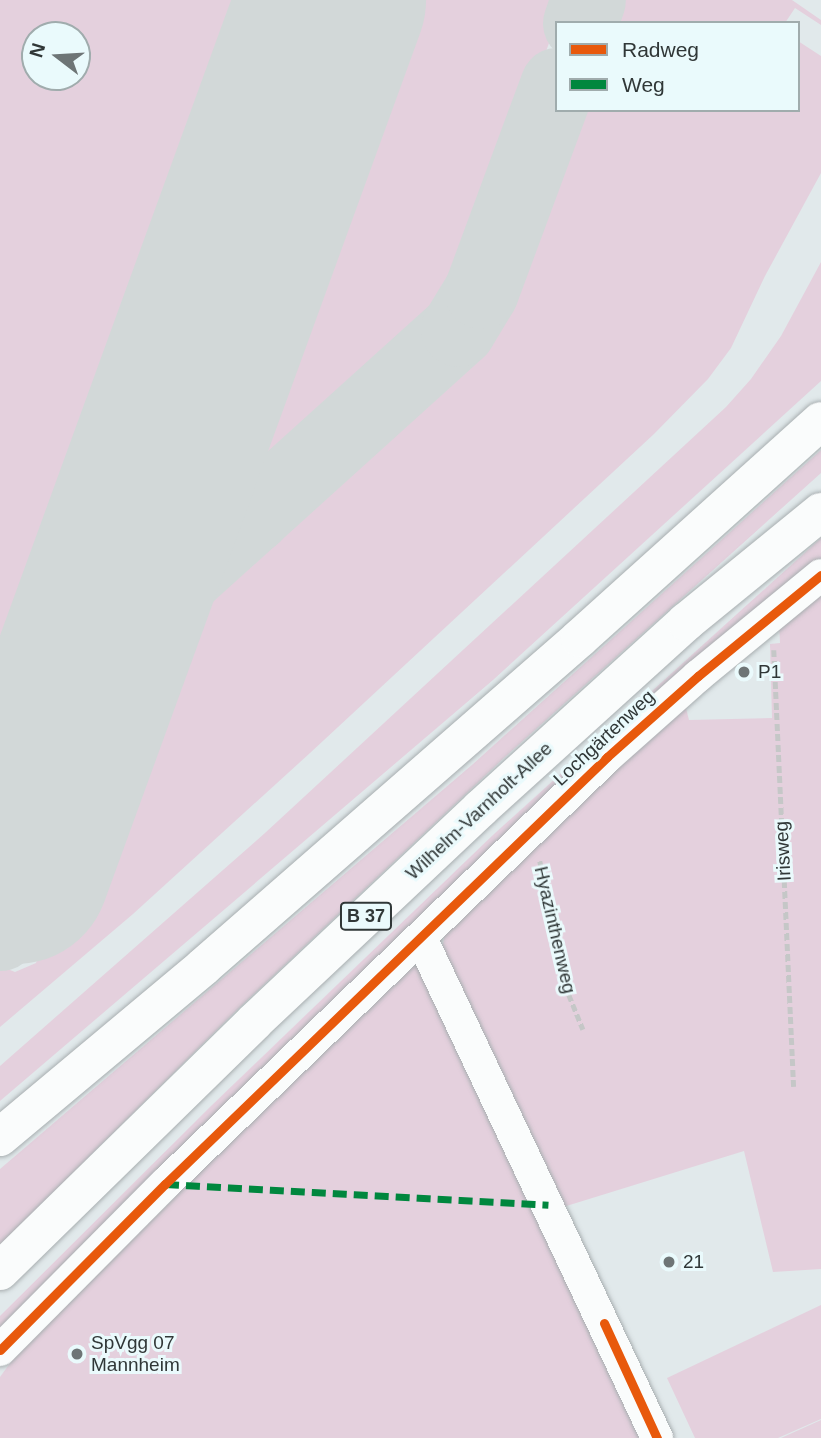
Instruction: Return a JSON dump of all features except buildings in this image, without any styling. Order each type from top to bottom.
[{"type":"main road","points":[[0,1137],[224,949],[580,638],[821,421]]},
{"type":"main road","name":"Wilhelm-Varnholt-Allee","points":[[0,1271],[254,1022],[481,808],[686,622],[821,512]]},
{"type":"street","name":"Lochgärtenweg","points":[[2,1348],[166,1184],[607,757],[821,575]]},
{"type":"street","points":[[421,938],[657,1438]]},
{"type":"shaded area","points":[[0,0],[276,0],[30,674],[0,705]]},
{"type":"shaded area","points":[[388,0],[565,0],[451,307],[280,461],[267,469],[247,471],[230,449],[233,428]]},
{"type":"shaded area","points":[[611,0],[792,0],[821,20],[821,25],[795,8],[786,21],[604,21]]},
{"type":"shaded area","points":[[800,42],[821,56],[821,173],[765,276],[731,348],[708,379],[654,434],[310,753],[133,914],[0,1027],[0,966],[15,972],[36,963],[142,672],[156,646],[194,600],[488,329],[496,317],[570,112],[800,112]]},
{"type":"shaded area","points":[[821,262],[821,381],[493,680],[0,1101],[0,1066],[265,833],[726,407],[751,379],[781,336]]},
{"type":"shaded area","points":[[821,450],[821,473],[506,756],[236,1011],[0,1245],[0,1169],[473,764]]},
{"type":"shaded area","points":[[821,538],[821,566],[0,1336],[0,1316],[211,1106],[493,835]]},
{"type":"shaded area","points":[[821,589],[821,1269],[773,1272],[744,1151],[560,1208],[442,950],[445,932],[684,700],[689,720],[772,718],[770,644],[780,643],[779,623]]},
{"type":"shaded area","points":[[411,961],[427,969],[645,1438],[0,1438],[0,1377],[34,1330]]},
{"type":"shaded area","points":[[821,1305],[821,1419],[778,1438],[695,1438],[667,1378]]},
{"type":"shaded area","points":[[821,1420],[821,1438],[781,1438]]},
{"type":"taxiway","points":[[581,21],[588,0]]},
{"type":"taxiway","points":[[0,743],[458,329],[481,291],[555,90]]},
{"type":"taxiway","points":[[175,427],[168,468],[174,494],[183,506],[195,516],[218,523],[253,515]]},
{"type":"taxiway","points":[[0,933],[11,924],[20,901],[15,869]]},
{"type":"runway","points":[[15,869],[331,0]]},
{"type":"marked path","points":[[165,1184],[548,1205]]},
{"type":"cycle path","points":[[0,1350],[165,1184],[607,757],[698,676],[821,575]]},
{"type":"cycle path","points":[[604,1323],[657,1438]]},
{"type":"place","name":"P1","points":[[744,672]]},
{"type":"place","name":"21","points":[[669,1262]]},
{"type":"place","name":"SpVgg 07 Mannheim","points":[[77,1354]]}]
